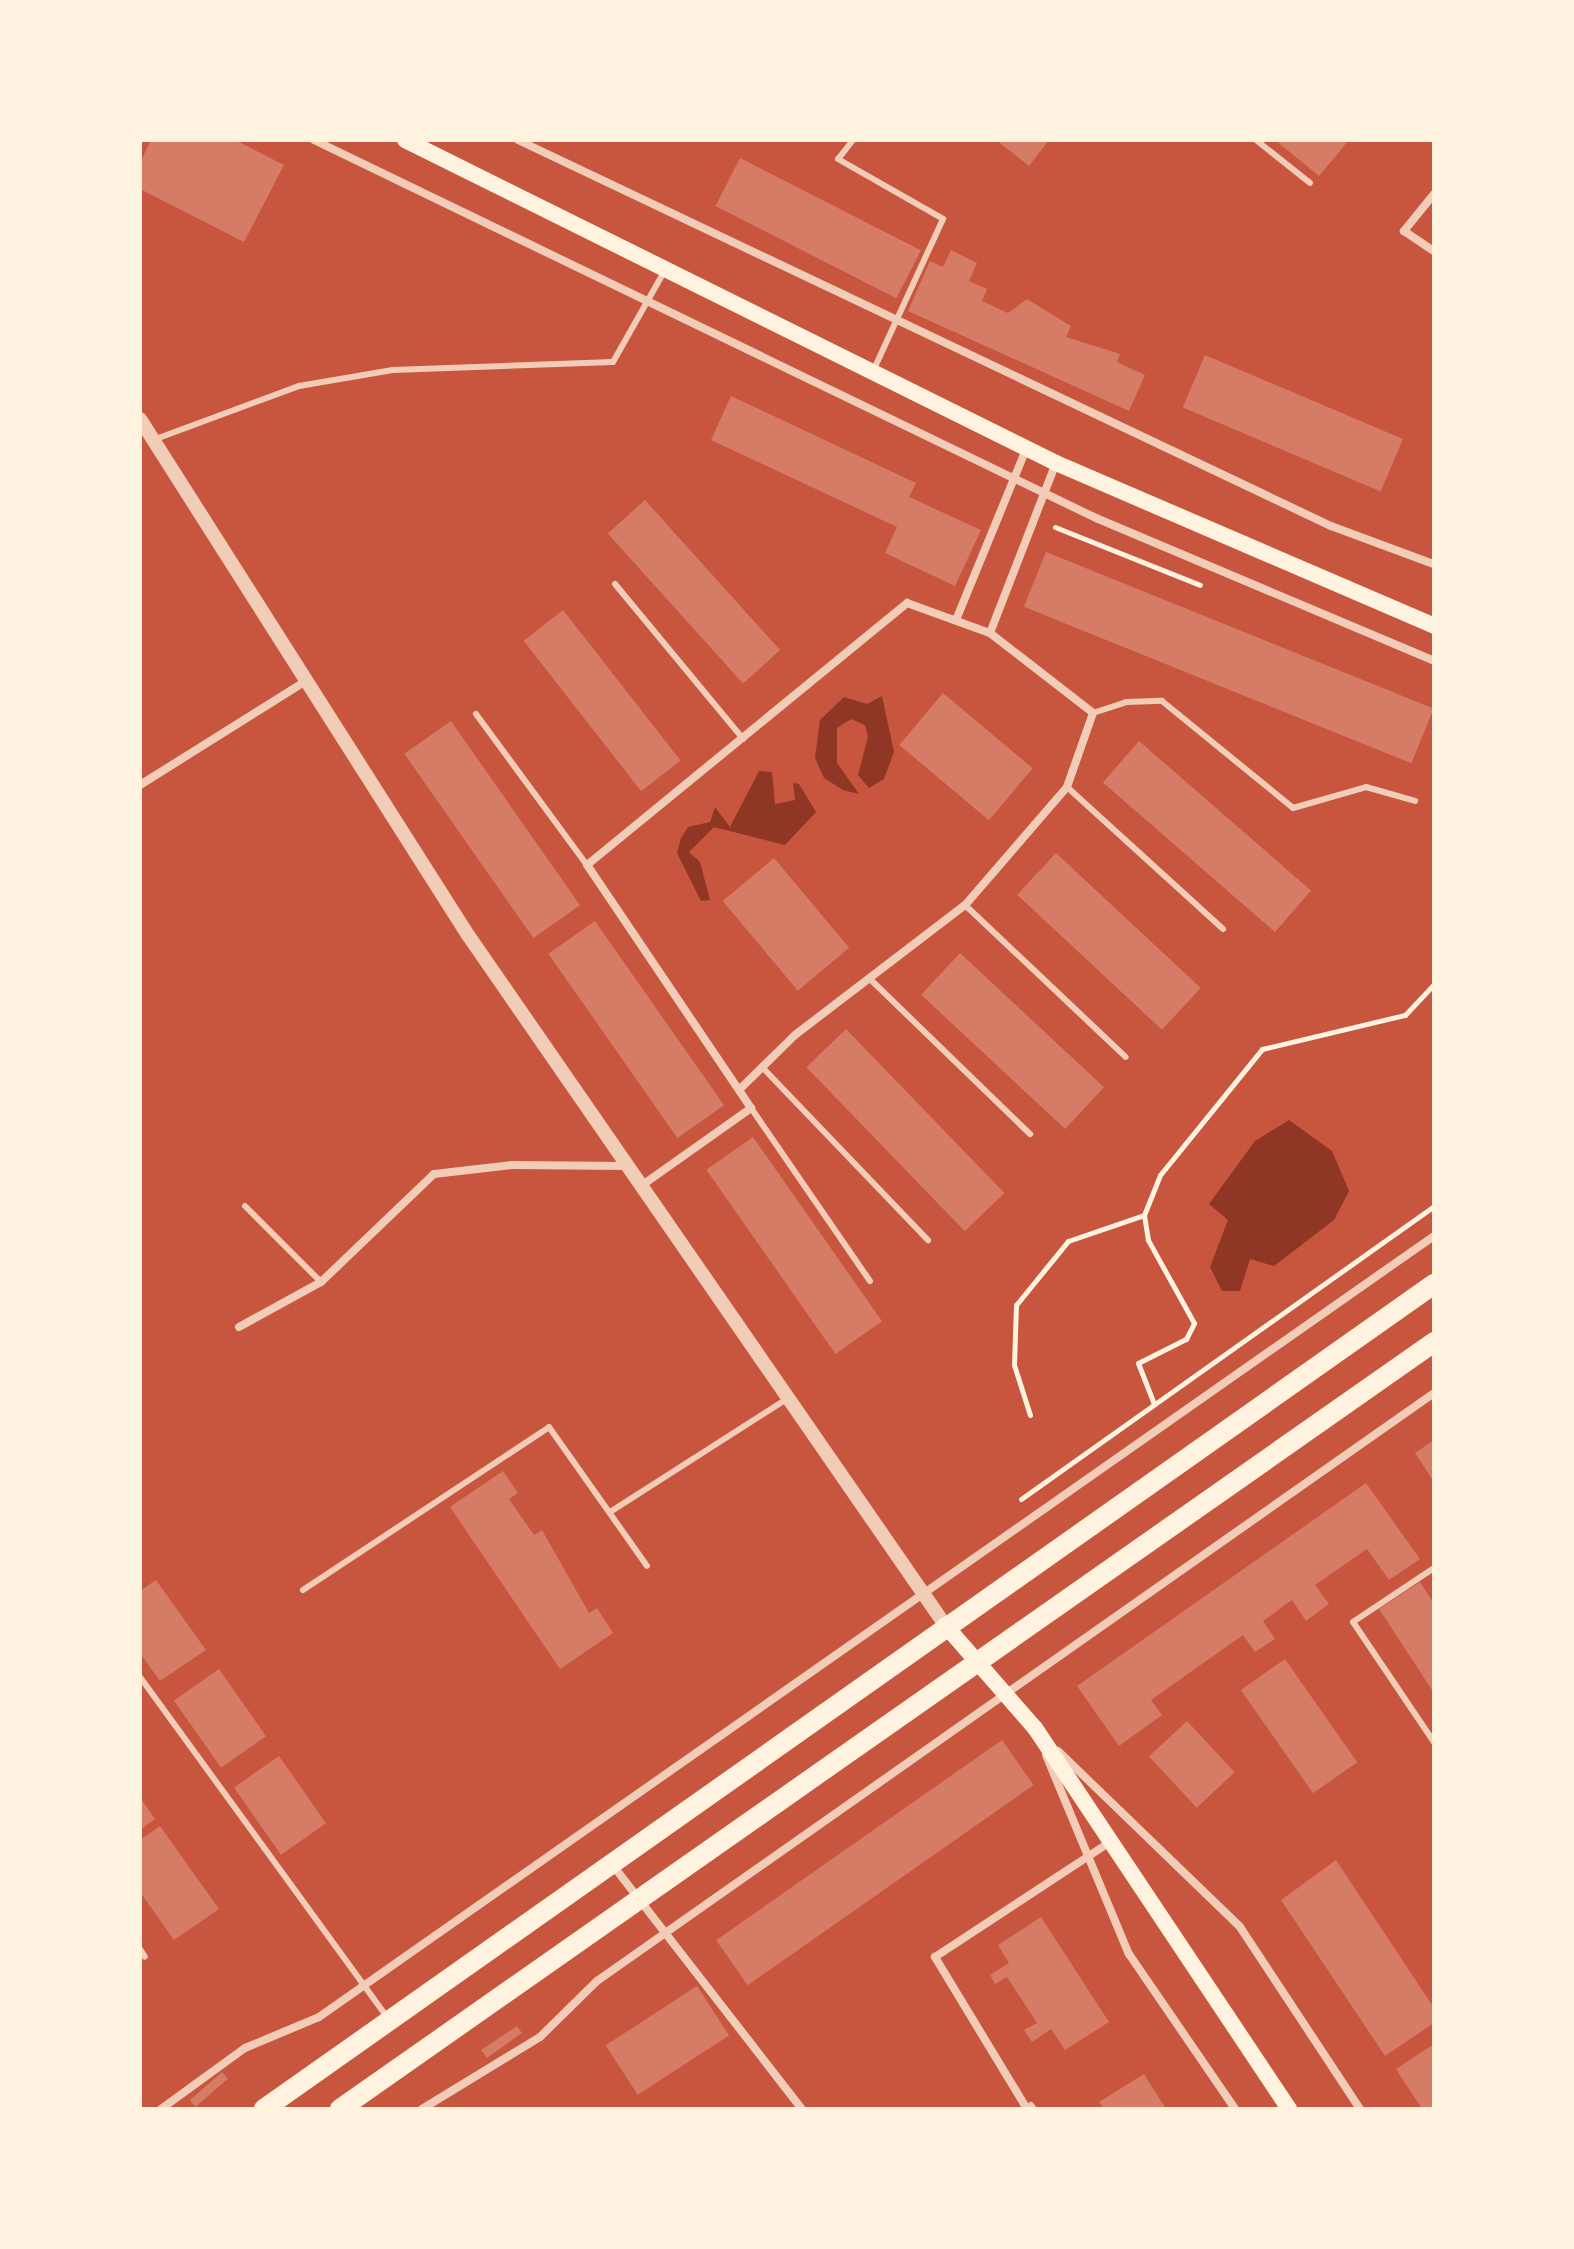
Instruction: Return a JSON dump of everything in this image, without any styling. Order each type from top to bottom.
[{"type":"main road","points":[[405,140],[1056,463],[1434,626]]},
{"type":"main road","points":[[264,2109],[609,1861],[1434,1284]]},
{"type":"main road","points":[[351,2106],[640,1899],[1434,1342]]},
{"type":"main road","points":[[945,1625],[1035,1728],[1289,2109]]},
{"type":"street","points":[[314,140],[1045,493],[1434,661]]},
{"type":"street","points":[[518,140],[1331,526],[1434,564]]},
{"type":"street","points":[[1434,194],[1404,231],[1434,251]]},
{"type":"street","points":[[140,419],[306,681],[625,1166],[920,1595],[945,1625]]},
{"type":"street","points":[[956,620],[1027,448]]},
{"type":"street","points":[[990,633],[1056,463]]},
{"type":"street","points":[[640,1187],[751,1108],[587,865],[907,603],[990,633],[1093,713],[1067,787],[965,905],[762,1067],[739,1090]]},
{"type":"street","points":[[140,785],[306,681]]},
{"type":"street","points":[[239,1327],[321,1282],[434,1174],[512,1165],[625,1166]]},
{"type":"street","points":[[161,2109],[245,2048],[319,2017],[1434,1236]]},
{"type":"street","points":[[422,2109],[540,2037],[597,1981],[1434,1393]]},
{"type":"street","points":[[1035,1728],[1129,1954],[1235,2109]]},
{"type":"street","points":[[1035,1728],[1240,1927],[1360,2109]]},
{"type":"street","points":[[1031,2108],[935,1957],[1110,1842]]},
{"type":"street","points":[[609,1861],[802,2109]]},
{"type":"lane","points":[[853,140],[838,159],[943,219],[872,372]]},
{"type":"lane","points":[[1256,140],[1310,183]]},
{"type":"lane","points":[[153,440],[299,386],[393,370],[613,362],[666,269]]},
{"type":"lane","points":[[615,584],[743,739]]},
{"type":"lane","points":[[1093,713],[1126,702],[1162,701],[1293,808],[1366,787],[1415,801]]},
{"type":"lane","points":[[476,714],[587,865]]},
{"type":"lane","points":[[1067,787],[1223,929]]},
{"type":"lane","points":[[965,905],[1126,1057]]},
{"type":"lane","points":[[870,979],[1030,1134]]},
{"type":"lane","points":[[762,1067],[928,1240]]},
{"type":"lane","points":[[751,1108],[870,1281]]},
{"type":"lane","points":[[245,1206],[321,1282]]},
{"type":"lane","points":[[610,1512],[785,1400]]},
{"type":"lane","points":[[303,1590],[549,1427],[647,1566]]},
{"type":"lane","points":[[1434,1568],[1353,1622],[1434,1742]]},
{"type":"lane","points":[[140,1677],[388,2018]]},
{"type":"lane","points":[[140,1949],[145,1957]]},
{"type":"path","points":[[1154,1404],[1138,1363],[1186,1339],[1194,1323],[1165,1276],[1144,1215],[1160,1175],[1262,1049],[1405,1015],[1433,988]]},
{"type":"path","points":[[1017,1501],[1434,1206]]},
{"type":"path","points":[[1030,1415],[1014,1365],[1016,1305],[1068,1241],[1144,1215]]},
{"type":"shaded area","points":[[882,696],[894,752],[884,779],[869,788],[858,775],[868,737],[865,725],[851,719],[837,728],[837,763],[859,794],[843,790],[824,778],[815,758],[820,720],[844,697],[867,704]]},
{"type":"shaded area","points":[[759,771],[772,772],[775,804],[795,800],[793,783],[799,784],[816,812],[785,845],[714,827],[689,852],[700,862],[710,900],[701,901],[677,853],[681,838],[688,827],[710,822],[715,807],[730,827]]},
{"type":"shaded area","points":[[1289,1120],[1332,1151],[1349,1191],[1334,1220],[1274,1266],[1250,1259],[1240,1291],[1222,1291],[1210,1267],[1228,1220],[1209,1204],[1255,1141]]},
{"type":"building","points":[[151,140],[235,140],[284,165],[244,242],[140,189],[140,163]]},
{"type":"building","points":[[996,140],[1049,140],[1029,166]]},
{"type":"building","points":[[1275,140],[1349,140],[1319,176]]},
{"type":"building","points":[[740,158],[921,250],[896,298],[715,206]]},
{"type":"building","points":[[951,250],[977,263],[969,281],[987,289],[982,301],[1008,313],[1027,299],[1071,326],[1066,337],[1120,354],[1117,362],[1145,375],[1129,411],[908,311],[930,261],[943,267]]},
{"type":"building","points":[[1205,355],[1403,439],[1381,491],[1183,407]]},
{"type":"building","points":[[731,396],[916,483],[909,497],[981,530],[955,586],[885,553],[897,527],[711,440]]},
{"type":"building","points":[[645,500],[780,650],[743,684],[608,533]]},
{"type":"building","points":[[1046,552],[1434,709],[1411,763],[1024,607]]},
{"type":"building","points":[[563,610],[681,761],[641,791],[524,641]]},
{"type":"building","points":[[943,693],[1033,768],[989,820],[899,745]]},
{"type":"building","points":[[451,721],[580,905],[533,938],[404,754]]},
{"type":"building","points":[[1139,741],[1311,891],[1275,932],[1103,783]]},
{"type":"building","points":[[1056,853],[1201,988],[1162,1030],[1017,895]]},
{"type":"building","points":[[774,858],[849,948],[798,991],[723,901]]},
{"type":"building","points":[[595,921],[724,1105],[677,1138],[548,954]]},
{"type":"building","points":[[960,953],[1104,1087],[1065,1129],[921,995]]},
{"type":"building","points":[[846,1029],[1004,1193],[965,1231],[806,1067]]},
{"type":"building","points":[[753,1137],[882,1321],[835,1354],[706,1170]]},
{"type":"building","points":[[1434,1440],[1434,1482],[1415,1453]]},
{"type":"building","points":[[503,1471],[518,1493],[509,1499],[534,1535],[542,1530],[589,1613],[597,1608],[613,1633],[560,1669],[450,1507]]},
{"type":"building","points":[[1366,1483],[1420,1559],[1389,1580],[1367,1549],[1315,1585],[1329,1604],[1306,1621],[1292,1600],[1263,1621],[1275,1639],[1255,1652],[1243,1635],[1151,1700],[1162,1715],[1119,1746],[1077,1686]]},
{"type":"building","points":[[156,1580],[206,1650],[160,1681],[140,1653],[140,1591]]},
{"type":"building","points":[[1420,1582],[1434,1604],[1434,1693],[1379,1609]]},
{"type":"building","points":[[1285,1659],[1357,1762],[1313,1793],[1241,1690]]},
{"type":"building","points":[[219,1669],[266,1736],[221,1768],[174,1701]]},
{"type":"building","points":[[1187,1721],[1235,1772],[1197,1808],[1149,1756]]},
{"type":"building","points":[[1002,1740],[1034,1785],[748,1985],[716,1940]]},
{"type":"building","points":[[279,1756],[326,1823],[281,1855],[234,1788]]},
{"type":"building","points":[[140,1797],[155,1819],[140,1830]]},
{"type":"building","points":[[160,1826],[219,1909],[174,1940],[140,1892],[140,1840]]},
{"type":"building","points":[[1336,1860],[1434,2008],[1434,2023],[1385,2056],[1281,1900]]},
{"type":"building","points":[[1041,1917],[1109,2022],[1065,2050],[1051,2029],[1032,2042],[1024,2030],[1037,2023],[1007,1977],[995,1984],[990,1975],[1009,1963],[998,1945]]},
{"type":"building","points":[[697,1986],[729,2035],[638,2095],[606,2045]]},
{"type":"building","points":[[517,2026],[522,2033],[487,2058],[481,2050]]},
{"type":"building","points":[[1434,2044],[1434,2109],[1422,2109],[1396,2069]]},
{"type":"building","points":[[222,2072],[228,2079],[195,2107],[190,2100]]},
{"type":"building","points":[[1144,2074],[1166,2109],[1104,2109],[1099,2102]]}]
